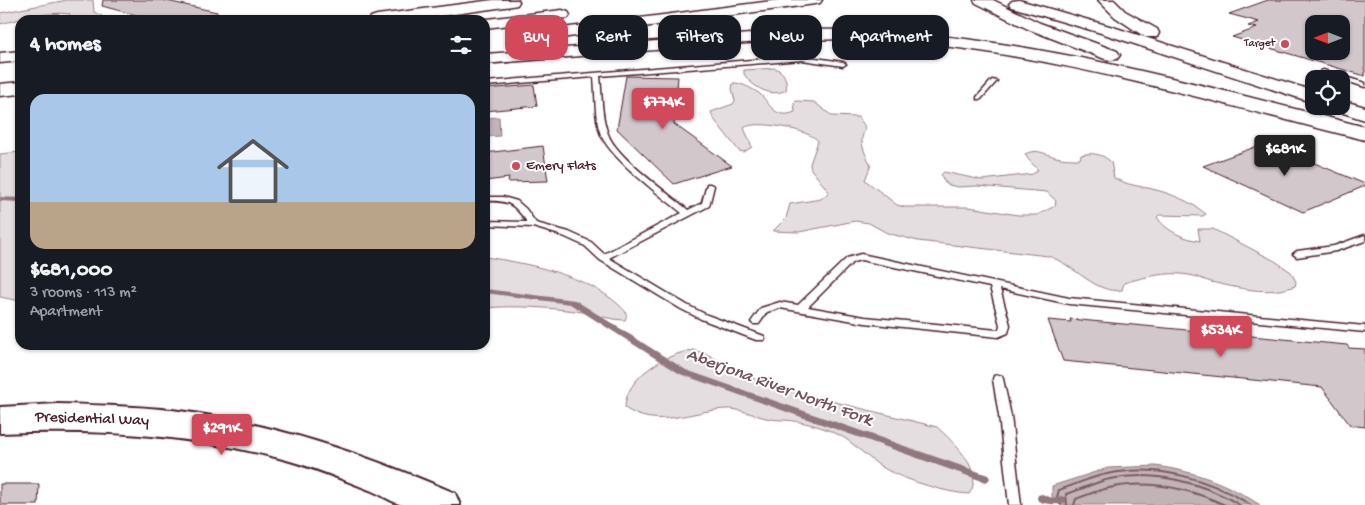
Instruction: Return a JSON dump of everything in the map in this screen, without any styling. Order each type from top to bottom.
[{"type":"highway","points":[[414,15],[526,0]]},
{"type":"highway","points":[[568,32],[815,0]]},
{"type":"highway","points":[[981,0],[1013,17],[1056,35],[1158,70],[1365,133]]},
{"type":"highway","points":[[1003,0],[1108,30],[1305,94]]},
{"type":"highway","points":[[1104,0],[1127,19],[1162,38],[1222,64],[1305,94]]},
{"type":"highway","points":[[490,22],[577,13]]},
{"type":"highway","points":[[490,59],[779,35],[844,34],[914,38],[1011,51],[1106,69],[1214,94],[1365,133]]},
{"type":"highway","points":[[0,58],[15,56]]},
{"type":"highway","points":[[0,68],[15,66]]},
{"type":"highway","points":[[0,91],[15,90]]},
{"type":"highway","points":[[1350,109],[1365,114]]},
{"type":"street","name":"Presidential Way","points":[[0,420],[110,418],[228,431],[288,445],[340,462],[441,505]]},
{"type":"lane","points":[[490,84],[802,58],[843,64]]},
{"type":"lane","points":[[597,75],[601,118],[606,138],[625,161],[687,213]]},
{"type":"lane","points":[[1350,80],[1365,85]]},
{"type":"lane","points":[[979,98],[994,81]]},
{"type":"lane","points":[[603,258],[706,204],[710,186]]},
{"type":"lane","points":[[490,199],[505,198],[517,204],[533,226]]},
{"type":"lane","points":[[490,223],[533,226],[566,234],[588,244],[603,258],[704,317],[760,338]]},
{"type":"lane","points":[[1298,254],[1336,248],[1365,238]]},
{"type":"lane","points":[[800,308],[850,260],[863,258],[1069,301],[1365,329]]},
{"type":"lane","points":[[756,322],[762,312],[773,306],[783,306],[857,319],[995,334],[1003,332],[1005,327],[994,285]]},
{"type":"lane","points":[[998,380],[1005,416],[1015,505]]},
{"type":"shaded area","points":[[67,0],[93,0],[94,12],[100,15],[70,15],[61,13],[15,15],[15,21],[0,24],[0,13]]},
{"type":"shaded area","points":[[775,68],[781,71],[786,80],[786,90],[774,93],[762,90],[747,79],[744,74],[744,70]]},
{"type":"shaded area","points":[[733,83],[744,85],[757,92],[779,113],[789,114],[795,112],[794,103],[796,101],[814,102],[832,116],[858,117],[865,127],[862,142],[865,154],[871,165],[865,180],[897,205],[904,207],[969,207],[1018,215],[1037,215],[1055,206],[1056,201],[1047,192],[977,186],[958,187],[949,185],[941,175],[944,172],[982,180],[1033,174],[1038,170],[1025,154],[1029,152],[1040,152],[1059,158],[1071,159],[1080,159],[1081,155],[1085,154],[1097,154],[1111,162],[1114,178],[1128,184],[1173,196],[1188,202],[1206,214],[1203,216],[1159,215],[1157,217],[1170,230],[1182,236],[1200,241],[1198,229],[1213,229],[1275,261],[1291,272],[1296,282],[1295,286],[1275,290],[1253,290],[1232,287],[1192,276],[1173,274],[1156,275],[1124,283],[1122,290],[1112,290],[1094,284],[1067,265],[1048,256],[918,241],[887,233],[869,223],[855,221],[799,232],[773,231],[786,218],[790,204],[821,199],[829,192],[811,169],[810,164],[818,141],[805,133],[782,127],[770,125],[750,126],[744,128],[752,147],[744,152],[739,151],[713,118],[711,112],[733,104],[735,101],[732,89]]},
{"type":"shaded area","points":[[15,152],[15,300],[0,297],[0,154]]},
{"type":"shaded area","points":[[490,258],[537,267],[573,278],[590,286],[619,305],[626,313],[626,318],[625,320],[620,320],[583,312],[547,308],[490,308]]},
{"type":"shaded area","points":[[693,350],[707,354],[737,371],[770,386],[937,427],[959,449],[971,467],[973,485],[969,494],[939,489],[897,475],[878,464],[841,436],[829,430],[796,421],[770,419],[730,409],[712,410],[661,419],[649,418],[625,408],[627,397],[639,377],[671,356]]},
{"type":"water","points":[[499,117],[500,136],[490,137],[490,118]]},
{"type":"water","points":[[1155,466],[1183,471],[1210,479],[1235,490],[1260,505],[1062,505],[1052,502],[1052,486],[1108,468]]},
{"type":"building","points":[[103,0],[162,0],[217,12],[217,15],[135,15],[102,6]]},
{"type":"building","name":"Target","points":[[1268,0],[1365,0],[1365,76],[1350,70],[1310,60],[1350,60],[1350,15],[1305,15],[1305,58],[1232,37],[1257,28],[1248,26],[1259,22],[1229,14]]},
{"type":"building","points":[[626,76],[678,77],[674,124],[732,166],[674,184],[617,129]]},
{"type":"building","points":[[534,85],[537,106],[490,111],[490,89]]},
{"type":"building","points":[[1266,143],[1365,184],[1365,186],[1303,212],[1203,166]]},
{"type":"building","name":"Emery Flats","points":[[543,146],[548,181],[508,182],[509,178],[490,180],[490,152]]},
{"type":"building","points":[[1070,319],[1347,345],[1349,348],[1365,349],[1365,427],[1350,425],[1322,387],[1063,361],[1048,320],[1071,322]]},
{"type":"building","points":[[0,484],[39,484],[38,505],[0,505]]},
{"type":"waterway","name":"Aberjona River North Fork","points":[[0,199],[15,200]]},
{"type":"waterway","name":"Aberjona River North Fork","points":[[490,292],[572,302],[683,372],[985,478]]},
{"type":"waterway","name":"Aberjona River North Fork","points":[[1042,498],[1052,502],[1061,500]]},
{"type":"place","name":"Target","points":[[1285,44]]},
{"type":"place","name":"Emery Flats","points":[[516,166]]}]
